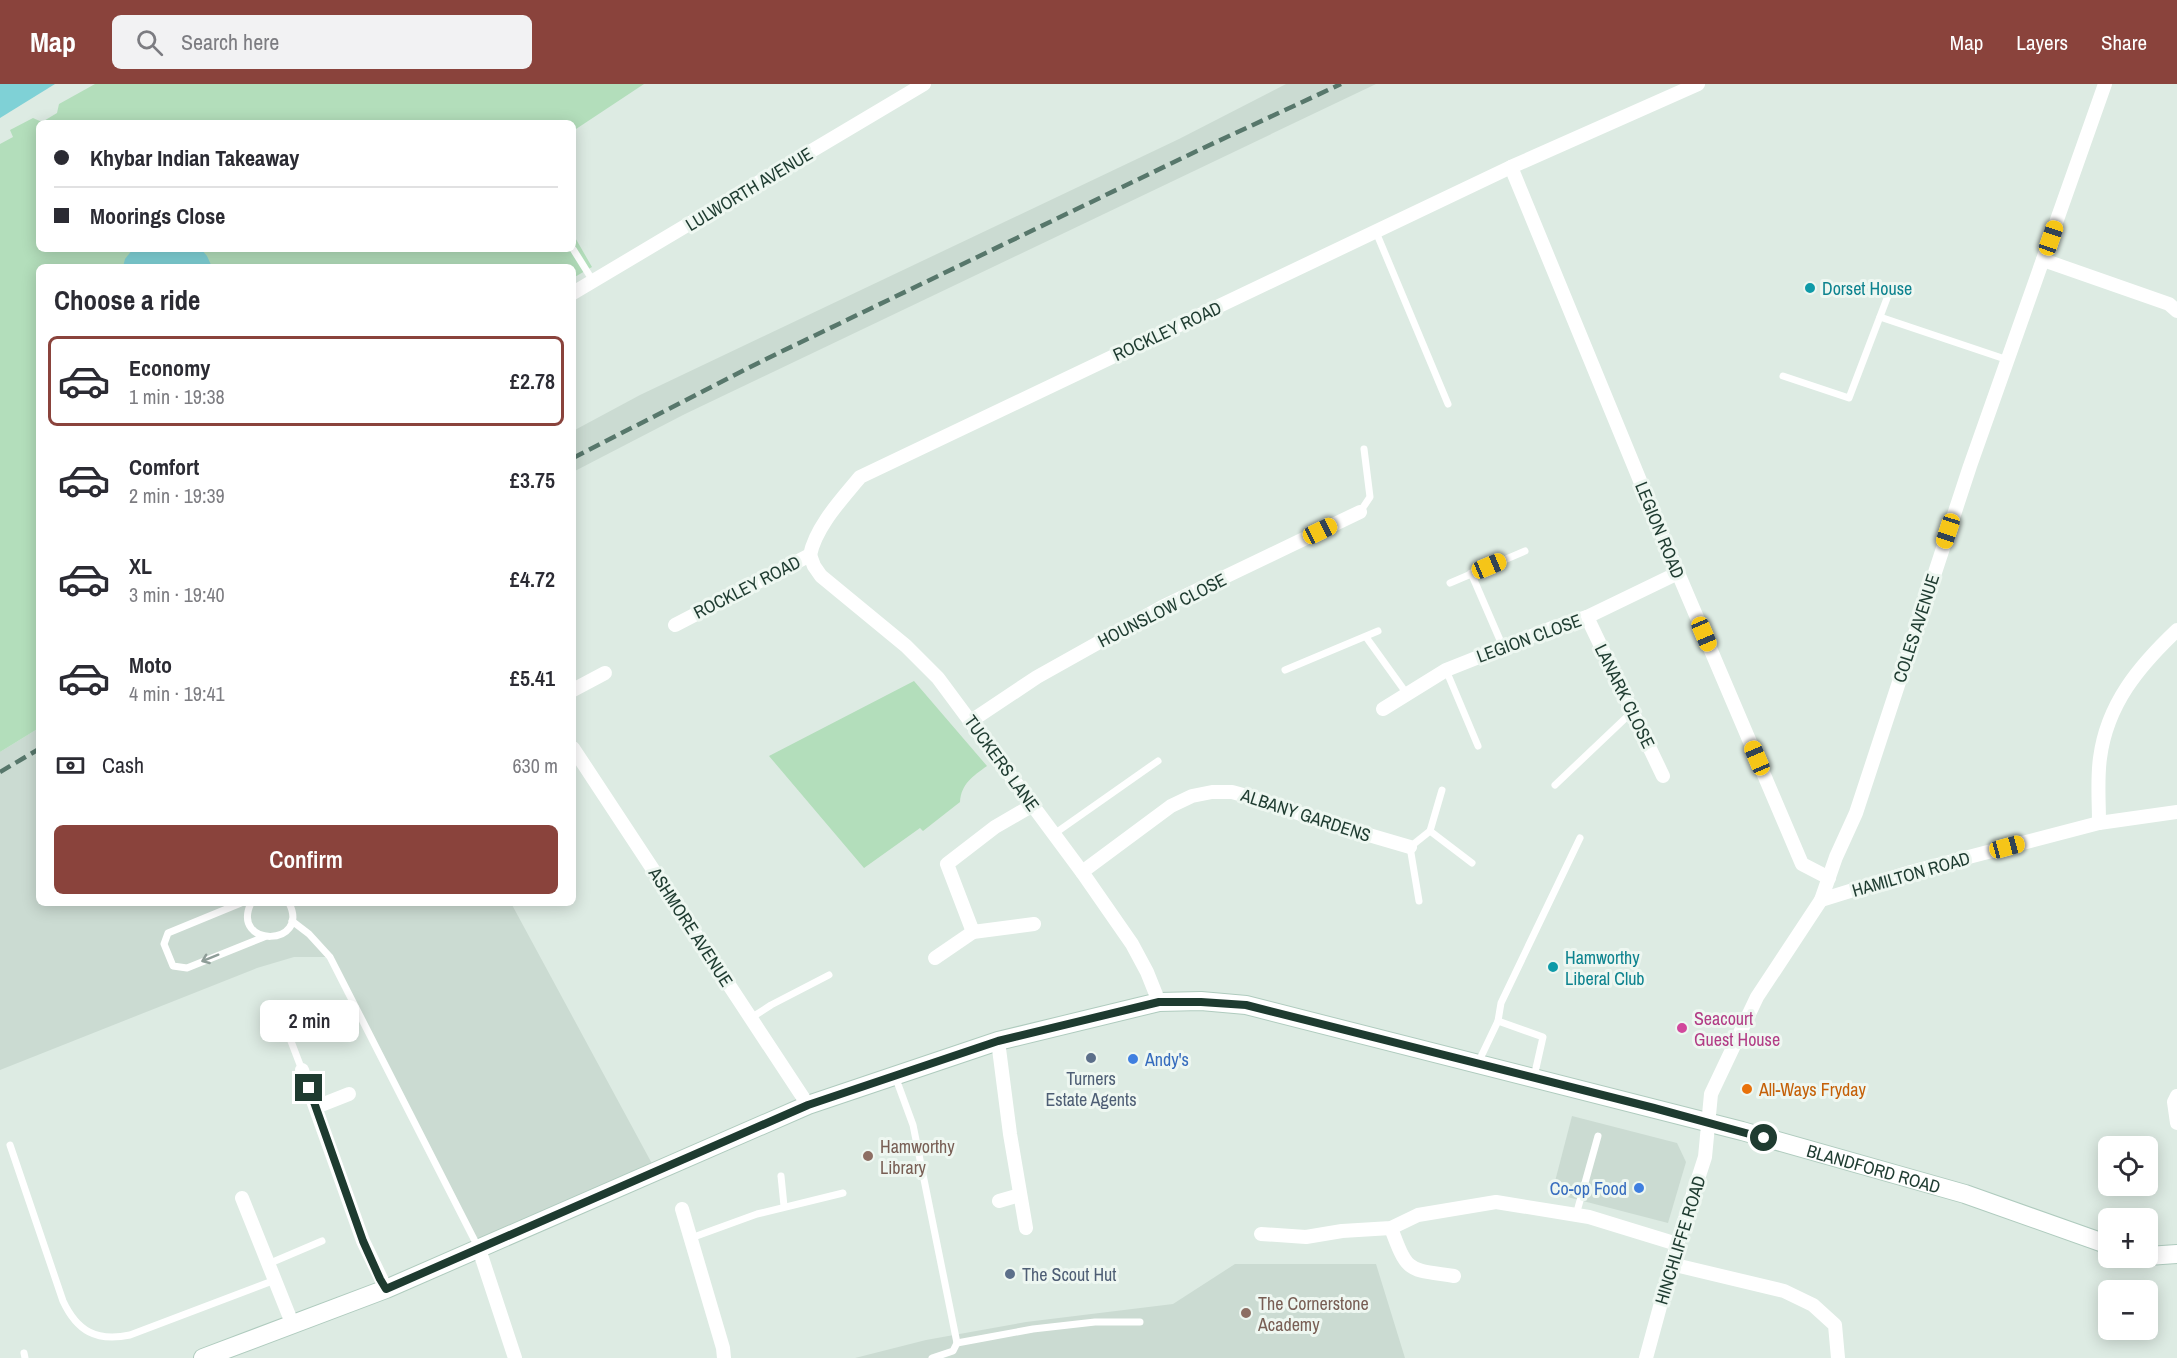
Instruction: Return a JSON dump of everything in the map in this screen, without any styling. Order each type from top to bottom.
[{"type":"main road","name":"BLANDFORD ROAD","points":[[207,1357],[386,1289],[808,1105],[998,1041],[1159,1002],[1246,1005],[1534,1077],[1707,1122],[1965,1194],[2098,1241]]},
{"type":"main road","points":[[2158,1255],[2177,1254]]},
{"type":"street","name":"LULWORTH AVENUE","points":[[576,291],[924,84]]},
{"type":"street","name":"ROCKLEY ROAD","points":[[675,625],[810,555],[818,532],[860,477],[1511,167],[1698,84]]},
{"type":"street","name":"COLES AVENUE","points":[[1707,1122],[1711,1094],[1757,997],[1821,900],[1836,857],[1856,813],[1970,466],[2105,84]]},
{"type":"street","name":"LEGION ROAD","points":[[1511,167],[1678,573],[1802,864],[1830,878]]},
{"type":"street","points":[[2043,260],[2169,304],[2177,311]]},
{"type":"street","name":"HOUNSLOW CLOSE","points":[[971,721],[1037,677],[1162,607],[1360,512]]},
{"type":"street","name":"TUCKERS LANE","points":[[810,555],[821,576],[906,646],[938,678],[1082,872],[1132,944],[1148,972],[1159,1002]]},
{"type":"street","name":"LEGION CLOSE","points":[[1383,709],[1446,670],[1587,617],[1678,573]]},
{"type":"street","name":"LANARK CLOSE","points":[[1587,617],[1663,776]]},
{"type":"street","points":[[2099,823],[2100,758],[2110,714],[2129,684],[2155,651],[2177,630]]},
{"type":"street","points":[[576,688],[605,673]]},
{"type":"street","name":"ASHMORE AVENUE","points":[[576,753],[808,1105]]},
{"type":"street","name":"ALBANY GARDENS","points":[[1082,872],[1171,806],[1192,796],[1212,792],[1232,792],[1254,798],[1321,821],[1410,847]]},
{"type":"street","points":[[973,932],[946,864],[995,826],[1033,805]]},
{"type":"street","name":"HAMILTON ROAD","points":[[1821,900],[1911,872],[2099,823],[2177,812]]},
{"type":"street","points":[[935,958],[973,932],[1034,924]]},
{"type":"street","points":[[998,1041],[1010,1134],[1026,1228]]},
{"type":"street","points":[[302,1070],[363,1241],[386,1289]]},
{"type":"street","points":[[316,1107],[349,1094]]},
{"type":"street","points":[[2177,1096],[2174,1102],[2177,1123]]},
{"type":"street","name":"HINCHLIFFE ROAD","points":[[1646,1358],[1671,1264],[1705,1157],[1707,1122]]},
{"type":"street","points":[[999,1201],[1020,1195]]},
{"type":"street","points":[[242,1198],[292,1323]]},
{"type":"street","points":[[1261,1234],[1306,1237],[1342,1231],[1391,1228],[1418,1215],[1496,1202],[1576,1215],[1677,1244]]},
{"type":"street","points":[[682,1209],[724,1358]]},
{"type":"street","points":[[1391,1228],[1407,1265],[1416,1270],[1454,1276]]},
{"type":"street","points":[[479,1249],[515,1358]]},
{"type":"street","points":[[1671,1264],[1784,1291],[1813,1305],[1835,1325],[1838,1358]]},
{"type":"lane","points":[[1376,232],[1448,404]]},
{"type":"lane","points":[[575,252],[593,281]]},
{"type":"lane","points":[[1783,376],[1849,398],[1889,293]]},
{"type":"lane","points":[[1880,317],[2007,360]]},
{"type":"lane","points":[[1360,512],[1370,497],[1364,448]]},
{"type":"lane","points":[[1450,583],[1525,550]]},
{"type":"lane","points":[[1471,573],[1503,647]]},
{"type":"lane","points":[[1285,670],[1366,638],[1378,631]]},
{"type":"lane","points":[[1366,638],[1407,694]]},
{"type":"lane","points":[[1446,670],[1478,746]]},
{"type":"lane","points":[[1555,785],[1633,711]]},
{"type":"lane","points":[[1054,834],[1158,761]]},
{"type":"lane","points":[[1419,901],[1410,847],[1430,831],[1442,790]]},
{"type":"lane","points":[[1430,831],[1472,863]]},
{"type":"lane","points":[[1478,1063],[1498,1021],[1501,1003],[1529,940],[1580,838]]},
{"type":"lane","points":[[234,906],[168,933],[164,944],[173,966],[187,968],[264,937],[279,936],[292,921],[291,906]]},
{"type":"lane","points":[[250,906],[249,923],[264,937]]},
{"type":"lane","points":[[292,921],[309,934],[330,957],[479,1249]]},
{"type":"lane","points":[[751,1018],[829,975]]},
{"type":"lane","points":[[1498,1021],[1543,1037],[1534,1077]]},
{"type":"lane","points":[[302,1070],[290,1036],[317,1026]]},
{"type":"lane","points":[[895,1076],[913,1125],[957,1343],[952,1351],[932,1358]]},
{"type":"lane","points":[[1576,1215],[1598,1136]]},
{"type":"lane","points":[[10,1145],[63,1300],[70,1317],[82,1328],[97,1335],[114,1338],[129,1335],[275,1281]]},
{"type":"lane","points":[[782,1176],[784,1206]]},
{"type":"lane","points":[[691,1238],[784,1206],[843,1193]]},
{"type":"lane","points":[[268,1264],[322,1241]]},
{"type":"lane","points":[[957,1343],[1033,1329],[1095,1322],[1140,1322]]},
{"type":"shaded area","points":[[1286,84],[1376,84],[685,414],[576,470],[576,429],[640,395],[1179,139]]},
{"type":"shaded area","points":[[36,730],[36,906],[513,906],[656,1171],[479,1249],[330,957],[294,957],[257,968],[0,1070],[0,752]]},
{"type":"shaded area","points":[[1572,1116],[1677,1143],[1686,1162],[1668,1223],[1552,1193]]},
{"type":"shaded area","name":"The Cornerstone Academy","points":[[1235,1264],[1376,1264],[1405,1358],[855,1358],[926,1340],[1026,1322],[1173,1304]]},
{"type":"green space","points":[[95,84],[644,84],[576,129],[576,120],[45,120],[57,113],[59,104]]},
{"type":"green space","points":[[33,118],[38,120],[36,252],[576,252],[576,239],[592,267],[576,276],[576,264],[36,264],[36,730],[0,752],[0,144],[13,137],[10,130]]},
{"type":"green space","points":[[914,681],[987,766],[965,785],[960,802],[923,831],[920,828],[864,868],[769,756]]},
{"type":"water","points":[[0,84],[55,84],[0,118]]},
{"type":"water","points":[[131,252],[204,252],[211,264],[124,264]]},
{"type":"railway","points":[[576,456],[764,360],[1341,84]]},
{"type":"railway","points":[[0,772],[36,751]]},
{"type":"place","name":"Dorset House","points":[[1810,288]]},
{"type":"place","name":"Hamworthy Liberal Club","points":[[1553,967]]},
{"type":"place","name":"Seacourt Guest House","points":[[1682,1028]]},
{"type":"place","name":"Turners Estate Agents","points":[[1091,1058]]},
{"type":"place","name":"Andy's","points":[[1133,1059]]},
{"type":"place","name":"All-Ways Fryday","points":[[1747,1089]]},
{"type":"place","name":"Hamworthy Library","points":[[868,1156]]},
{"type":"place","name":"Co-op Food","points":[[1639,1188]]},
{"type":"place","name":"The Scout Hut","points":[[1010,1274]]},
{"type":"place","name":"The Cornerstone Academy","points":[[1246,1313]]},
{"type":"route","points":[[309,1088],[363,1241],[386,1289],[808,1105],[998,1041],[1159,1002],[1186,1001],[1246,1005],[1764,1138]]}]
